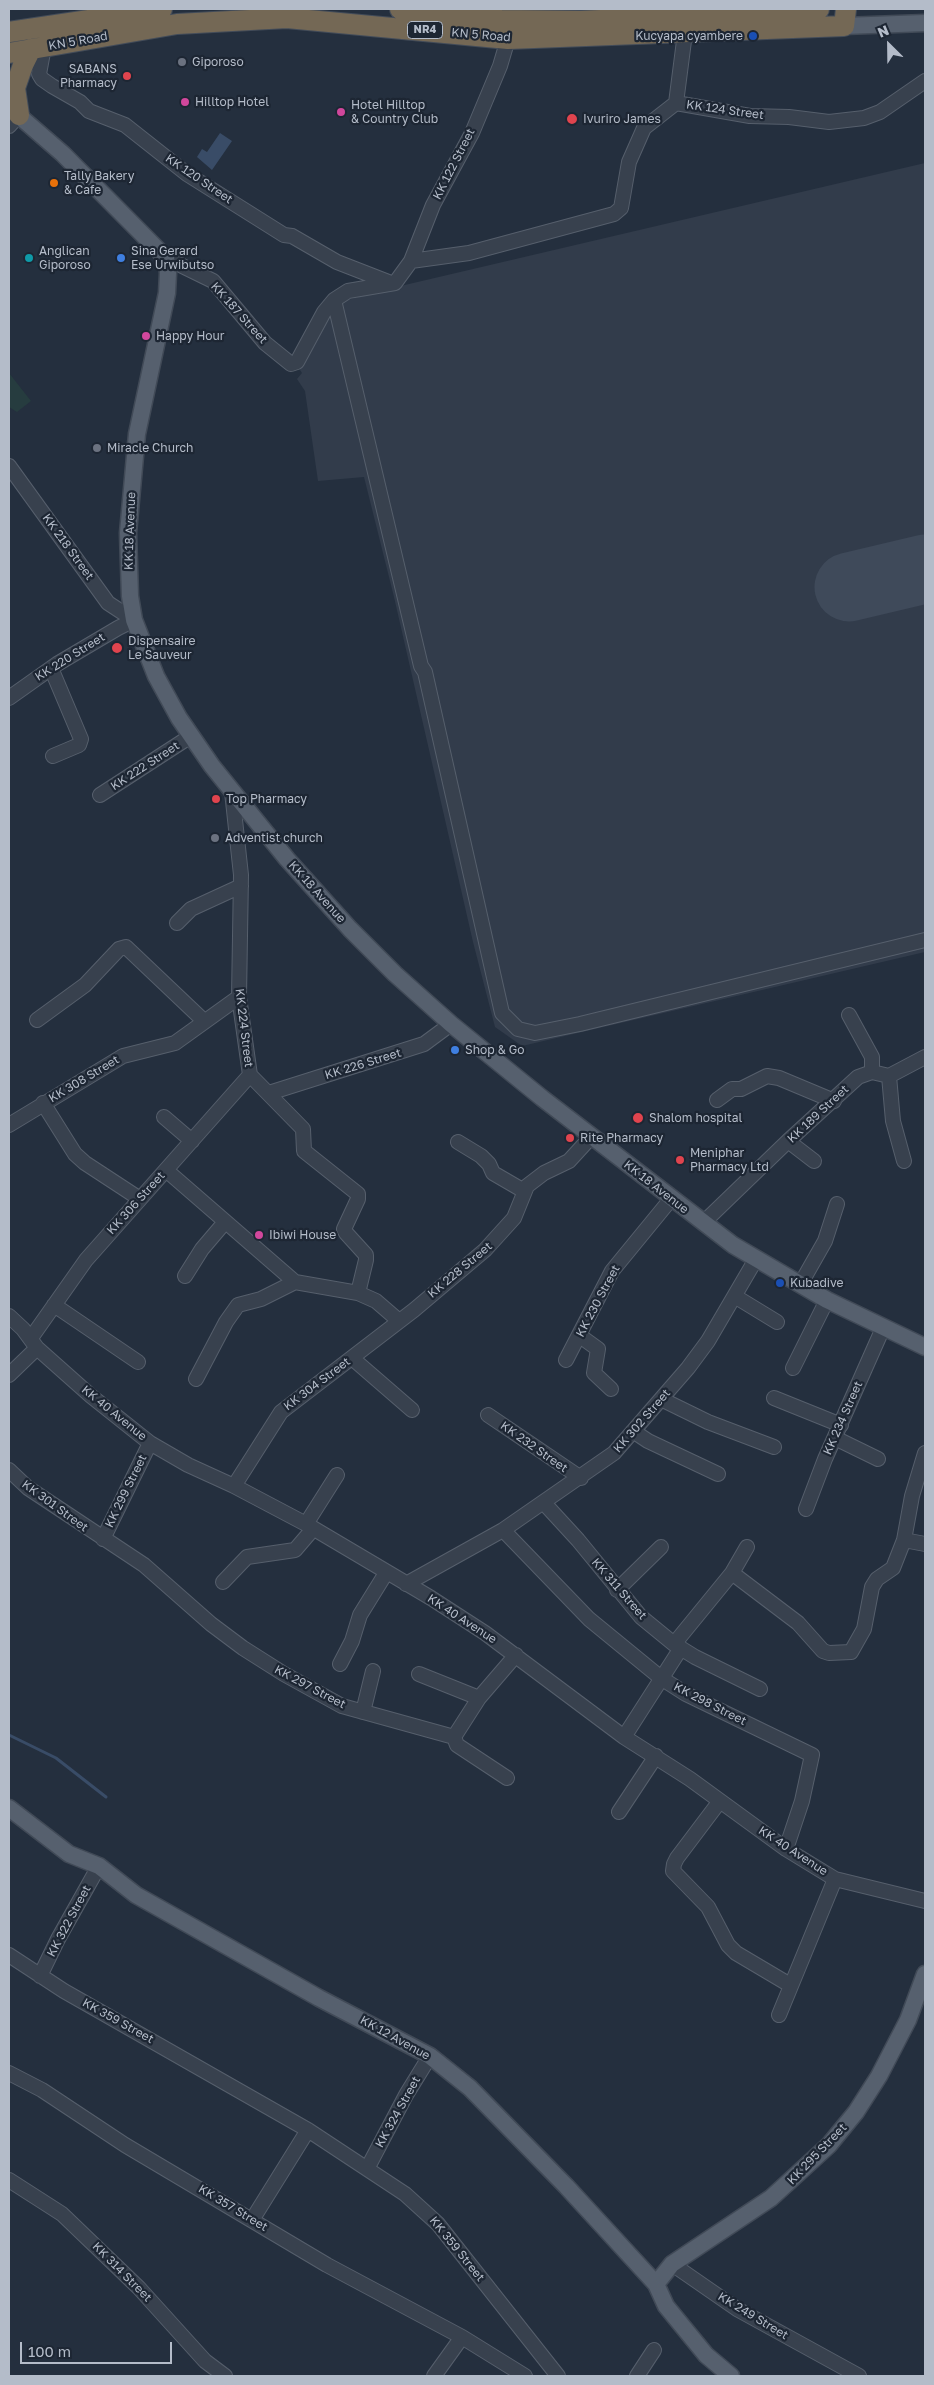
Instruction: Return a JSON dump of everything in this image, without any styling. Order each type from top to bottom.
[{"type":"highway","name":"KN 5 Road","points":[[9,32],[162,9]]},
{"type":"highway","name":"KN 5 Road","points":[[400,9],[501,20],[581,15],[819,9]]},
{"type":"highway","name":"KN 5 Road","points":[[9,53],[177,24],[287,18],[508,39],[686,33],[839,17]]},
{"type":"highway","points":[[12,116],[15,88],[22,65],[38,48]]},
{"type":"main road","name":"KN 5 Road","points":[[839,17],[925,24]]},
{"type":"main road","points":[[12,116],[63,154],[166,258]]},
{"type":"main road","name":"KK 18 Avenue","points":[[166,258],[168,273],[167,294],[141,409],[130,499],[128,562],[134,620],[156,676],[190,736],[232,792],[315,893],[395,974],[451,1024],[591,1137],[703,1223],[756,1259],[800,1285],[883,1328],[925,1347]]},
{"type":"main road","name":"KK 12 Avenue","points":[[9,1808],[69,1854],[99,1866],[136,1895],[319,1998],[430,2056],[470,2088],[566,2186],[656,2284],[666,2306],[706,2355],[731,2376]]},
{"type":"main road","name":"KK 295 Street","points":[[672,2264],[757,2208],[803,2171],[829,2145],[856,2112],[880,2076],[908,2020],[925,1974]]},
{"type":"main road","points":[[656,2284],[672,2264]]},
{"type":"street","points":[[676,103],[686,33]]},
{"type":"street","name":"KK 122 Street","points":[[392,284],[395,283],[411,261],[434,205],[472,133],[500,66],[508,39]]},
{"type":"street","name":"KK 120 Street","points":[[38,48],[42,79],[80,102],[89,111],[125,125],[187,174],[284,235],[292,236],[337,262],[392,284]]},
{"type":"street","name":"KK 124 Street","points":[[411,261],[469,253],[614,214],[621,208],[630,162],[644,128],[676,103],[750,116],[789,117],[829,122],[864,118],[872,115],[925,81]]},
{"type":"street","name":"KK 187 Street","points":[[166,258],[213,281],[265,343],[291,364],[297,362],[324,312],[334,300],[348,291],[392,284]]},
{"type":"street","points":[[334,300],[421,666],[425,672],[502,1013],[518,1029],[535,1033],[580,1024],[925,940]]},
{"type":"street","name":"KK 218 Street","points":[[9,466],[108,603],[134,620]]},
{"type":"street","name":"KK 220 Street","points":[[9,698],[51,668],[134,620]]},
{"type":"street","points":[[51,668],[81,739],[79,745],[53,756]]},
{"type":"street","name":"KK 222 Street","points":[[100,795],[190,736]]},
{"type":"street","name":"KK 224 Street","points":[[232,792],[241,886],[238,967],[239,997],[250,1075],[303,1129],[305,1133],[304,1151],[358,1194],[344,1229],[366,1255],[358,1293]]},
{"type":"street","points":[[177,923],[191,909],[241,886]]},
{"type":"street","points":[[37,1020],[85,984],[119,949],[126,947],[204,1021]]},
{"type":"street","name":"KK 308 Street","points":[[9,1124],[123,1056],[175,1043],[239,997]]},
{"type":"street","points":[[849,1015],[872,1057],[872,1072],[889,1076],[925,1057]]},
{"type":"street","name":"KK 226 Street","points":[[269,1093],[424,1044],[451,1024]]},
{"type":"street","name":"KK 189 Street","points":[[703,1223],[858,1077],[872,1072]]},
{"type":"street","name":"KK 306 Street","points":[[34,1343],[54,1305],[86,1260],[250,1075]]},
{"type":"street","points":[[717,1100],[732,1089],[740,1089],[767,1076],[779,1078],[834,1101]]},
{"type":"street","points":[[889,1076],[893,1121],[904,1161]]},
{"type":"street","points":[[43,1103],[75,1154],[85,1163],[140,1199]]},
{"type":"street","points":[[164,1117],[192,1141]]},
{"type":"street","name":"KK 228 Street","points":[[398,1320],[500,1236],[518,1210],[524,1191],[533,1180],[569,1161],[591,1137]]},
{"type":"street","points":[[788,1141],[814,1161]]},
{"type":"street","points":[[458,1142],[481,1156],[489,1164],[493,1173],[524,1191]]},
{"type":"street","points":[[166,1170],[295,1282],[358,1293],[376,1301],[398,1320]]},
{"type":"street","name":"KK 230 Street","points":[[566,1360],[612,1271],[671,1199]]},
{"type":"street","points":[[800,1285],[825,1241],[837,1204]]},
{"type":"street","points":[[185,1276],[202,1249],[225,1222]]},
{"type":"street","name":"KK 302 Street","points":[[406,1584],[503,1530],[581,1478],[614,1453],[703,1348],[736,1296],[756,1259]]},
{"type":"street","points":[[196,1379],[234,1308],[238,1305],[261,1300],[295,1282]]},
{"type":"street","points":[[736,1296],[777,1322]]},
{"type":"street","points":[[793,1368],[827,1300]]},
{"type":"street","points":[[54,1305],[138,1362]]},
{"type":"street","name":"KK 40 Avenue","points":[[9,1316],[34,1343],[91,1396],[150,1443],[188,1465],[234,1486],[309,1526],[477,1628],[516,1655],[540,1676],[624,1737],[656,1756],[720,1800],[786,1850],[835,1878],[925,1901]]},
{"type":"street","name":"KK 304 Street","points":[[234,1486],[281,1412],[398,1320]]},
{"type":"street","name":"KK 234 Street","points":[[806,1509],[883,1328]]},
{"type":"street","points":[[580,1336],[598,1349],[594,1373],[611,1389]]},
{"type":"street","points":[[9,1375],[34,1343]]},
{"type":"street","points":[[352,1358],[412,1410]]},
{"type":"street","points":[[774,1398],[838,1431],[878,1459]]},
{"type":"street","points":[[661,1399],[708,1422],[774,1447]]},
{"type":"street","name":"KK 232 Street","points":[[488,1414],[581,1478]]},
{"type":"street","points":[[633,1431],[648,1441],[718,1474]]},
{"type":"street","name":"KK 299 Street","points":[[103,1539],[126,1488],[150,1443]]},
{"type":"street","points":[[732,1573],[798,1623],[823,1651],[829,1654],[851,1652],[864,1629],[872,1587],[877,1579],[893,1568],[904,1540],[912,1496],[925,1453]]},
{"type":"street","name":"KK 301 Street","points":[[9,1470],[28,1488],[103,1539]]},
{"type":"street","points":[[223,1582],[246,1557],[295,1550],[337,1475]]},
{"type":"street","name":"KK 311 Street","points":[[544,1503],[578,1540],[641,1617],[677,1646],[760,1690]]},
{"type":"street","name":"KK 298 Street","points":[[503,1530],[589,1619],[661,1678],[686,1694],[812,1755],[802,1801],[786,1850]]},
{"type":"street","name":"KK 297 Street","points":[[103,1539],[144,1565],[211,1624],[243,1648],[321,1695],[363,1712],[454,1737]]},
{"type":"street","points":[[904,1540],[925,1544]]},
{"type":"street","points":[[617,1590],[661,1547]]},
{"type":"street","points":[[624,1737],[661,1678],[677,1646],[732,1573],[748,1547]]},
{"type":"street","points":[[340,1664],[352,1641],[360,1616],[386,1573]]},
{"type":"street","points":[[507,1778],[457,1745],[454,1737],[479,1698],[516,1655]]},
{"type":"street","points":[[363,1712],[373,1671]]},
{"type":"street","points":[[419,1674],[479,1698]]},
{"type":"street","points":[[619,1812],[656,1756]]},
{"type":"street","points":[[720,1800],[677,1858],[673,1871],[708,1907],[728,1945],[736,1953],[790,1985]]},
{"type":"street","name":"KK 322 Street","points":[[40,1976],[99,1866]]},
{"type":"street","points":[[779,2015],[835,1878]]},
{"type":"street","name":"KK 359 Street","points":[[9,1955],[40,1976],[308,2130],[405,2194],[438,2224],[558,2376]]},
{"type":"street","name":"KK 324 Street","points":[[367,2169],[406,2095],[430,2056]]},
{"type":"street","name":"KK 357 Street","points":[[9,2073],[42,2090],[125,2145],[327,2265],[462,2337],[525,2376]]},
{"type":"street","points":[[252,2220],[308,2130]]},
{"type":"street","name":"KK 314 Street","points":[[9,2180],[62,2214],[132,2281],[205,2361],[225,2376]]},
{"type":"street","name":"KK 249 Street","points":[[672,2264],[737,2309],[859,2376]]},
{"type":"street","points":[[434,2376],[462,2337]]},
{"type":"street","points":[[637,2376],[654,2350]]},
{"type":"shaded area","points":[[925,163],[925,952],[522,1046],[495,1027],[473,942],[394,597],[364,477],[318,481],[305,391],[297,379],[302,373],[298,367],[333,308],[344,301],[392,288]]},
{"type":"green space","points":[[9,373],[31,401],[17,412],[9,407]]},
{"type":"water","points":[[220,133],[232,141],[212,170],[197,157],[202,149],[207,152]]},
{"type":"waterway","points":[[9,1735],[56,1758],[106,1797]]},
{"type":"runway","points":[[849,587],[925,569]]},
{"type":"place","name":"Kucyapa cyambere","points":[[753,36]]},
{"type":"place","name":"Giporoso","points":[[182,62]]},
{"type":"place","name":"SABANS Pharmacy","points":[[127,76]]},
{"type":"place","name":"Hilltop Hotel","points":[[185,102]]},
{"type":"place","name":"Hotel Hilltop & Country Club","points":[[341,112]]},
{"type":"place","name":"Ivuriro James","points":[[572,119]]},
{"type":"place","name":"Tally Bakery & Cafe","points":[[54,183]]},
{"type":"place","name":"Anglican Giporoso","points":[[29,258]]},
{"type":"place","name":"Sina Gerard Ese Urwibutso","points":[[121,258]]},
{"type":"place","name":"Happy Hour","points":[[146,336]]},
{"type":"place","name":"Miracle Church","points":[[97,448]]},
{"type":"place","name":"Dispensaire Le Sauveur","points":[[117,648]]},
{"type":"place","name":"Top Pharmacy","points":[[216,799]]},
{"type":"place","name":"Adventist church","points":[[215,838]]},
{"type":"place","name":"Shop & Go","points":[[455,1050]]},
{"type":"place","name":"Shalom hospital","points":[[638,1118]]},
{"type":"place","name":"Rite Pharmacy","points":[[570,1138]]},
{"type":"place","name":"Meniphar Pharmacy Ltd","points":[[680,1160]]},
{"type":"place","name":"Ibiwi House","points":[[259,1235]]},
{"type":"place","name":"Kubadive","points":[[780,1283]]}]
